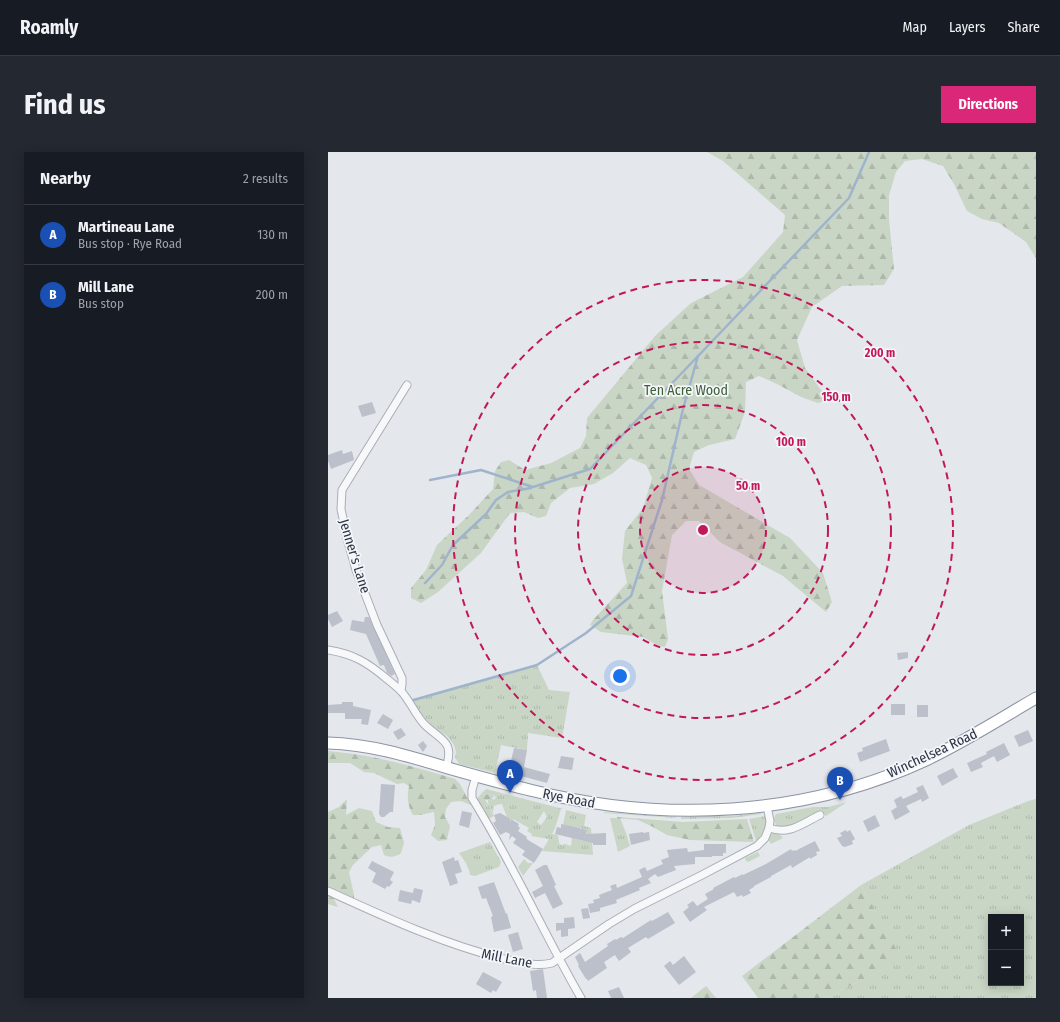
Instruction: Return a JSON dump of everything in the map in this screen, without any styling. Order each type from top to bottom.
[{"type":"highway","name":"Winchelsea Road","points":[[823,795],[860,785],[924,760],[964,740],[1036,698]]},
{"type":"highway","name":"Rye Road","points":[[328,743],[366,747],[392,752],[476,776],[566,798],[632,808],[693,811],[767,806],[823,795]]},
{"type":"street","name":"Jenner's Lane","points":[[401,691],[402,678],[377,625],[356,570],[341,509],[342,490],[407,385]]},
{"type":"street","points":[[328,650],[342,653],[363,661],[401,691],[424,723],[447,744],[450,750],[450,755],[446,768]]},
{"type":"street","points":[[476,776],[472,790],[472,798],[504,853],[558,959],[581,998]]},
{"type":"street","points":[[767,806],[770,821],[769,828],[778,831],[788,831],[820,815]]},
{"type":"street","name":"Mill Lane","points":[[328,891],[394,922],[476,952],[529,964],[546,964],[552,963],[609,924],[634,909],[702,875],[760,843],[765,838],[769,828]]},
{"type":"green space","name":"Ten Acre Wood","points":[[707,152],[1036,152],[1036,258],[1026,242],[999,223],[982,219],[967,211],[954,184],[943,166],[922,159],[905,161],[896,172],[889,195],[889,220],[894,269],[884,285],[842,286],[812,307],[797,340],[805,368],[824,394],[825,401],[818,403],[801,397],[759,376],[746,382],[745,412],[735,439],[709,445],[694,452],[689,469],[699,485],[790,538],[823,573],[832,602],[826,612],[783,576],[720,542],[699,521],[686,521],[672,535],[662,591],[668,639],[665,647],[658,646],[643,637],[601,632],[590,625],[627,583],[622,559],[625,531],[643,508],[652,478],[646,465],[630,458],[613,473],[594,484],[570,488],[551,503],[546,516],[538,518],[524,512],[510,513],[481,553],[438,592],[421,603],[411,598],[411,588],[426,570],[437,545],[469,515],[493,489],[495,471],[501,462],[509,460],[525,470],[551,463],[580,448],[586,436],[587,418],[655,336],[691,303],[743,277],[783,232],[785,215],[723,161]]},
{"type":"green space","points":[[537,665],[549,690],[570,692],[562,738],[528,733],[527,750],[501,745],[495,773],[459,764],[455,757],[456,752],[454,745],[447,736],[432,726],[410,701]]},
{"type":"green space","points":[[328,751],[377,758],[408,765],[455,779],[460,784],[471,805],[461,801],[451,802],[446,809],[445,817],[450,826],[447,840],[438,841],[431,835],[435,825],[434,812],[413,815],[408,800],[409,786],[404,783],[397,784],[374,773],[364,772],[350,763],[328,763]]},
{"type":"green space","points":[[486,789],[563,809],[561,809],[552,834],[558,835],[559,843],[561,845],[565,844],[571,846],[572,838],[585,841],[587,830],[580,828],[580,830],[563,825],[566,810],[586,815],[584,826],[591,828],[593,855],[542,851],[549,839],[531,836],[532,834],[527,831],[529,828],[513,819],[512,821],[508,820],[502,804],[494,806],[493,813],[488,803],[492,798],[494,800],[496,797],[492,794],[480,795]],"holes":[[[544,811],[547,817],[541,825],[537,822]]]},
{"type":"green space","points":[[492,794],[494,796],[488,803],[488,800],[485,800],[488,804],[484,810],[477,799],[480,795]]},
{"type":"green space","points":[[347,799],[346,815],[359,808],[372,811],[376,822],[388,827],[400,828],[404,843],[401,853],[393,857],[384,855],[381,845],[372,847],[353,865],[349,872],[354,895],[354,904],[331,893],[338,907],[328,904],[328,812],[339,807]]},
{"type":"green space","points":[[1036,799],[1036,998],[826,998],[901,960],[861,885],[969,825]]},
{"type":"green space","points":[[847,802],[826,816],[822,811],[817,812],[789,826],[778,827],[774,821],[776,814],[813,807],[828,807]]},
{"type":"green space","points":[[488,804],[494,816],[488,819],[484,810]]},
{"type":"green space","points":[[604,813],[676,817],[676,818]]},
{"type":"green space","points":[[762,814],[731,818],[681,819],[681,817],[730,816]]},
{"type":"green space","points":[[765,816],[765,830],[756,841],[749,819]]},
{"type":"green space","points":[[617,817],[683,822],[747,819],[754,842],[690,840],[667,835],[638,820]]},
{"type":"green space","points":[[610,818],[620,818],[630,846],[618,852]]},
{"type":"green space","points":[[776,833],[783,838],[771,844],[768,839],[772,834]]},
{"type":"green space","points":[[490,842],[501,862],[499,867],[475,876],[470,875],[467,866],[459,853]]},
{"type":"green space","points":[[758,852],[760,856],[748,862],[746,861],[745,858]]},
{"type":"green space","points":[[524,859],[528,863],[533,863],[523,876],[518,867]]},
{"type":"green space","points":[[861,885],[902,960],[826,998],[758,998],[742,976]]},
{"type":"green space","points":[[706,986],[716,998],[691,998]]},
{"type":"building","points":[[372,402],[376,413],[362,417],[358,406]]},
{"type":"building","points":[[342,450],[343,454],[352,451],[354,460],[331,469],[328,461],[328,455]]},
{"type":"building","points":[[337,611],[343,621],[332,627],[328,619],[328,615]]},
{"type":"building","points":[[365,617],[369,617],[395,674],[391,676],[387,673],[384,665],[380,666],[366,634],[350,630],[352,620],[364,622]]},
{"type":"building","points":[[908,652],[908,658],[898,660],[897,653]]},
{"type":"building","points":[[342,702],[353,702],[353,706],[371,710],[368,725],[361,724],[362,719],[345,719],[345,713],[328,713],[328,705],[342,704]]},
{"type":"building","points":[[891,704],[905,704],[905,715],[891,715]]},
{"type":"building","points":[[917,705],[928,705],[928,717],[917,717]]},
{"type":"building","points":[[383,714],[393,720],[388,729],[377,723]]},
{"type":"building","points":[[401,728],[406,735],[398,740],[393,732]]},
{"type":"building","points":[[1028,730],[1033,741],[1019,747],[1014,736]]},
{"type":"building","points":[[886,739],[890,751],[860,762],[857,753],[863,751],[862,748]]},
{"type":"building","points":[[423,741],[427,746],[423,752],[418,745]]},
{"type":"building","points":[[1004,743],[1010,755],[997,762],[994,756],[981,763],[983,767],[971,772],[967,763],[987,754],[986,752]]},
{"type":"building","points":[[514,748],[527,750],[524,767],[550,774],[547,783],[506,772],[508,765],[510,765]]},
{"type":"building","points":[[561,756],[574,758],[572,770],[558,768]]},
{"type":"building","points":[[953,768],[958,777],[942,786],[937,776]]},
{"type":"building","points":[[381,784],[395,785],[393,812],[390,812],[384,817],[381,817],[379,814]]},
{"type":"building","points":[[923,785],[929,798],[922,802],[921,799],[906,806],[910,812],[895,820],[891,811],[897,807],[894,800],[901,796],[903,799],[918,792],[916,788]]},
{"type":"building","points":[[462,811],[472,813],[469,828],[459,825]]},
{"type":"building","points":[[500,813],[509,818],[511,822],[511,819],[519,824],[518,826],[520,828],[518,831],[527,837],[526,838],[528,840],[543,849],[534,863],[522,855],[525,851],[513,843],[516,839],[512,836],[509,840],[510,834],[506,832],[500,835],[493,823],[496,821],[494,815]]},
{"type":"building","points":[[875,815],[880,826],[868,832],[863,821]]},
{"type":"building","points":[[561,824],[587,830],[586,834],[606,833],[606,845],[593,845],[593,843],[555,834],[557,827],[561,828]]},
{"type":"building","points":[[846,830],[847,832],[850,830],[855,839],[852,841],[853,844],[845,847],[842,846],[837,838],[842,836],[840,833]]},
{"type":"building","points":[[649,832],[650,840],[631,845],[629,834]]},
{"type":"building","points":[[815,841],[820,851],[816,852],[817,855],[810,859],[810,857],[792,868],[791,865],[771,876],[749,890],[751,893],[743,897],[742,895],[737,897],[734,892],[704,907],[707,910],[690,922],[683,912],[689,907],[687,905],[693,901],[697,906],[708,899],[705,894],[714,889],[713,888],[734,877],[743,875],[766,864],[791,849],[792,851],[795,851]]},
{"type":"building","points":[[704,844],[726,844],[726,853],[723,853],[723,856],[695,857],[695,864],[674,866],[676,870],[658,877],[655,874],[648,879],[651,883],[639,888],[640,890],[616,900],[617,903],[600,908],[600,911],[590,913],[588,904],[594,903],[593,900],[600,898],[599,895],[612,890],[610,886],[616,884],[617,888],[642,877],[639,870],[645,867],[647,871],[663,864],[661,860],[669,857],[667,850],[687,848],[688,852],[704,850]]},
{"type":"building","points":[[454,857],[455,861],[458,860],[462,872],[455,874],[458,883],[450,886],[442,862]]},
{"type":"building","points":[[372,861],[394,872],[390,880],[393,882],[389,887],[387,886],[385,889],[372,882],[376,873],[368,868]]},
{"type":"building","points":[[547,865],[556,885],[554,886],[563,904],[553,909],[545,893],[535,898],[532,892],[543,886],[535,870]]},
{"type":"building","points":[[494,882],[506,914],[507,913],[511,928],[494,932],[491,917],[493,916],[486,898],[482,899],[478,887]]},
{"type":"building","points":[[414,888],[423,890],[420,903],[412,900],[411,904],[398,901],[400,890],[413,893]]},
{"type":"building","points":[[588,908],[590,918],[583,919],[581,909]]},
{"type":"building","points":[[668,912],[675,923],[648,939],[646,937],[628,948],[631,952],[619,961],[615,955],[604,962],[607,968],[588,981],[586,979],[578,966],[579,965],[575,957],[580,953],[585,962],[608,946],[607,944],[615,939],[616,940],[621,937],[623,938],[651,920],[652,921]]},
{"type":"building","points":[[574,917],[575,928],[568,929],[568,936],[561,937],[561,930],[556,931],[556,923],[564,923],[564,918]]},
{"type":"building","points":[[518,932],[523,949],[513,952],[508,935]]},
{"type":"building","points":[[684,956],[696,972],[679,985],[664,966],[670,961],[673,965]]},
{"type":"building","points":[[543,969],[547,998],[537,998],[536,990],[533,991],[530,971]]},
{"type":"building","points":[[483,972],[502,982],[496,992],[493,990],[491,993],[476,984]]},
{"type":"building","points":[[619,987],[624,998],[611,998],[608,991]]},
{"type":"waterway","points":[[430,480],[481,470],[533,487],[590,469],[849,198],[869,152]]},
{"type":"waterway","points":[[410,701],[537,665],[586,633],[631,596],[662,500],[683,409],[698,356]]},
{"type":"waterway","points":[[425,583],[442,565],[453,545],[486,514],[496,500],[508,492],[531,488]]},
{"type":"place","name":"Martineau Lane","points":[[510,793]]},
{"type":"place","name":"Mill Lane","points":[[840,800]]}]
